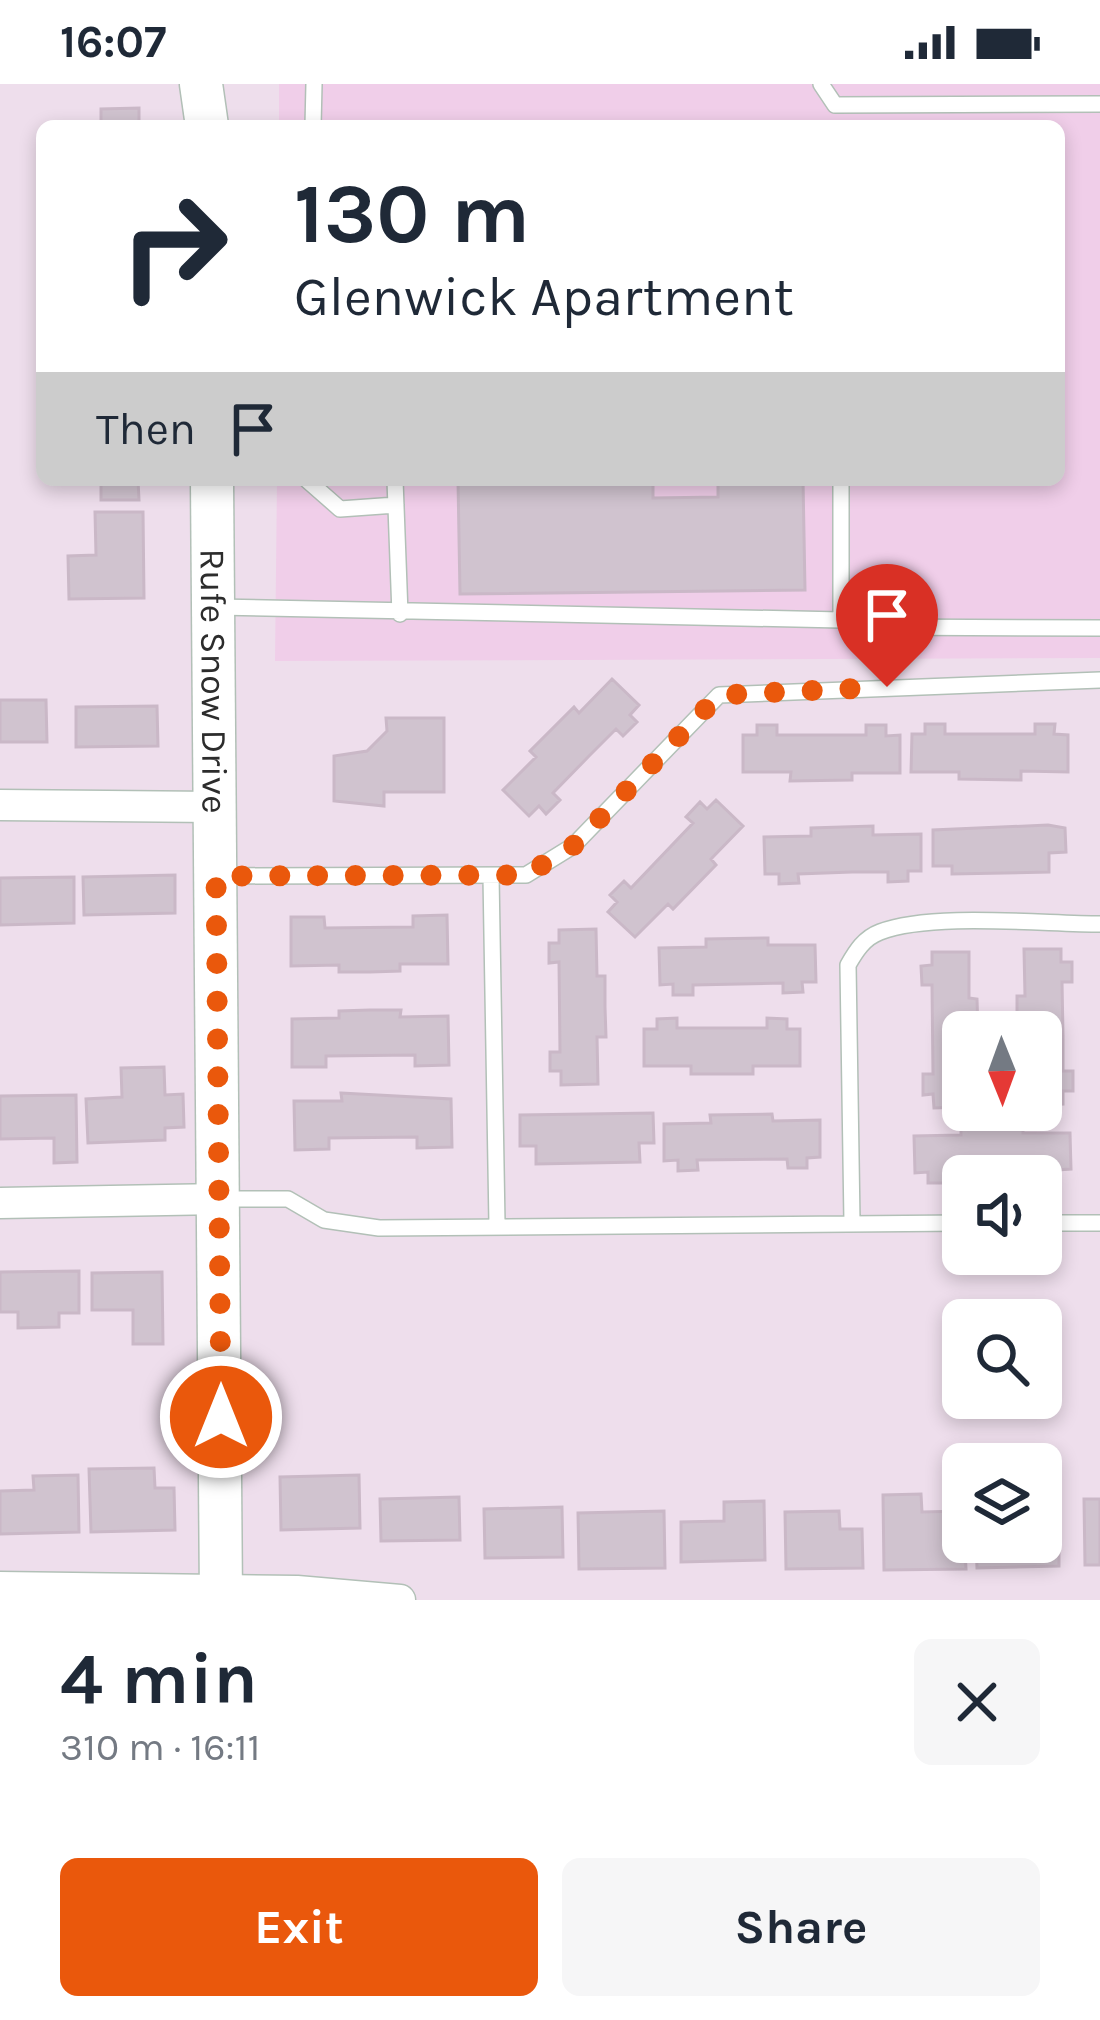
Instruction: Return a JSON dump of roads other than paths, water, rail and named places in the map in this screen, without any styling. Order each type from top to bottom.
[{"type":"main road","points":[[201,84],[208,120]]},
{"type":"main road","points":[[210,120],[216,84]]},
{"type":"main road","name":"Rufe Snow Drive","points":[[212,486],[221,1595]]},
{"type":"street","points":[[0,806],[214,806]]},
{"type":"street","points":[[0,1203],[221,1199]]},
{"type":"street","points":[[0,1587],[400,1600]]},
{"type":"lane","points":[[821,84],[835,105],[1100,104]]},
{"type":"lane","points":[[314,88],[314,120]]},
{"type":"lane","points":[[314,486],[340,509],[396,505]]},
{"type":"lane","points":[[395,486],[400,614]]},
{"type":"lane","points":[[841,486],[841,620]]},
{"type":"lane","points":[[213,608],[841,620],[875,627],[1100,628]]},
{"type":"lane","points":[[216,876],[526,875],[554,862],[719,695],[1100,680]]},
{"type":"lane","points":[[491,876],[497,1224]]},
{"type":"lane","points":[[852,1222],[848,965],[860,945],[880,932],[924,924],[1100,924]]},
{"type":"lane","points":[[221,1199],[288,1198],[324,1220],[379,1228],[942,1223]]},
{"type":"lane","points":[[1062,1223],[1100,1223]]}]
